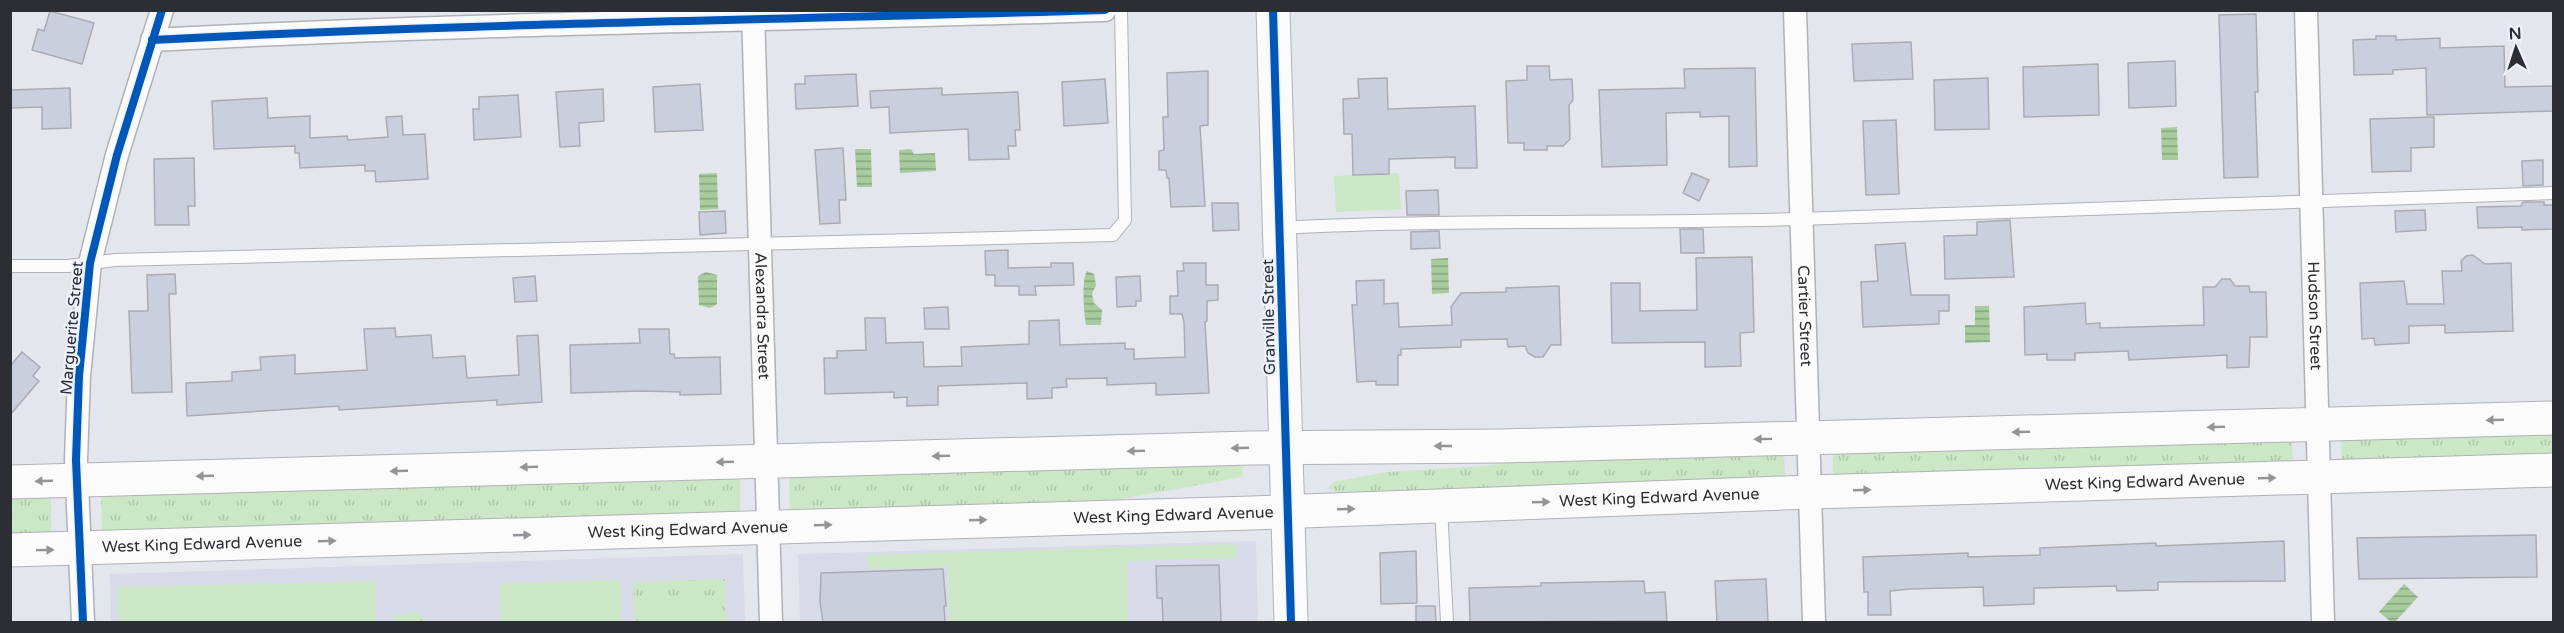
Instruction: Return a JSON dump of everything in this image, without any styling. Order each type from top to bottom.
[{"type":"main road","name":"Granville Street","points":[[1273,10],[1291,622]]},
{"type":"main road","points":[[10,482],[1285,447],[1502,446],[2553,418]]},
{"type":"main road","name":"West King Edward Avenue","points":[[10,550],[2553,470]]},
{"type":"street","name":"Marguerite Street","points":[[83,622],[77,480],[79,376],[90,263],[117,155],[162,10]]},
{"type":"street","points":[[152,40],[753,16],[1106,10]]},
{"type":"street","name":"Cartier Street","points":[[1795,10],[1814,622]]},
{"type":"street","name":"Hudson Street","points":[[2306,10],[2322,622]]},
{"type":"street","name":"Alexandra Street","points":[[753,16],[771,622]]},
{"type":"lane","points":[[10,266],[68,266],[115,260],[1113,235],[1125,220],[1121,10]]},
{"type":"lane","points":[[1280,228],[1408,223],[1624,223],[1803,219],[2553,193]]},
{"type":"lane","points":[[1441,506],[1447,622]]},
{"type":"shaded area","points":[[2177,127],[2178,160],[2162,160],[2161,128]]},
{"type":"shaded area","points":[[855,149],[871,149],[872,187],[857,187]]},
{"type":"shaded area","points":[[911,149],[914,154],[935,153],[936,171],[900,173],[899,150]]},
{"type":"shaded area","points":[[717,173],[718,209],[700,210],[699,174]]},
{"type":"shaded area","points":[[1448,258],[1449,293],[1432,294],[1431,259]]},
{"type":"shaded area","points":[[1087,271],[1094,274],[1096,285],[1092,294],[1094,303],[1102,310],[1101,325],[1086,325],[1084,289]]},
{"type":"shaded area","points":[[706,272],[717,275],[717,304],[710,308],[699,305],[698,276]]},
{"type":"shaded area","points":[[1975,306],[1989,306],[1990,342],[1965,343],[1965,325],[1975,325]]},
{"type":"shaded area","points":[[1256,541],[1258,622],[800,622],[798,554]]},
{"type":"shaded area","points":[[743,554],[745,622],[111,622],[110,574]]},
{"type":"shaded area","points":[[2404,584],[2418,597],[2395,622],[2391,622],[2379,612]]},
{"type":"green space","points":[[1399,173],[1401,209],[1336,212],[1334,176]]},
{"type":"green space","points":[[2553,428],[2553,460],[2342,466],[2341,435]]},
{"type":"green space","points":[[2292,436],[2293,468],[1833,479],[1833,450]]},
{"type":"green space","points":[[1784,451],[1785,482],[1342,494],[1328,488],[1333,482],[1387,472],[1483,466],[1557,456]]},
{"type":"green space","points":[[1238,464],[1243,468],[1243,476],[1237,478],[1099,503],[790,516],[789,472]]},
{"type":"green space","points":[[740,473],[740,517],[102,535],[101,491]]},
{"type":"green space","points":[[51,492],[51,538],[11,539],[10,493]]},
{"type":"green space","points":[[1236,544],[1237,558],[1127,561],[1128,622],[950,622],[948,567],[868,569],[867,555]]},
{"type":"green space","points":[[725,579],[726,622],[719,622],[719,597],[685,598],[686,622],[677,622],[676,598],[642,599],[643,622],[635,622],[633,582]]},
{"type":"green space","points":[[620,580],[621,622],[501,622],[500,583]]},
{"type":"green space","points":[[375,581],[376,622],[118,622],[117,587]]},
{"type":"green space","points":[[719,597],[719,622],[686,622],[685,598]]},
{"type":"green space","points":[[676,598],[677,622],[643,622],[642,599]]},
{"type":"green space","points":[[416,612],[427,622],[393,622],[393,616]]},
{"type":"building","points":[[50,11],[94,23],[82,64],[32,50],[38,29],[44,31]]},
{"type":"building","points":[[2256,14],[2258,92],[2255,92],[2258,177],[2224,178],[2219,15]]},
{"type":"building","points":[[2376,36],[2396,36],[2396,40],[2440,38],[2440,48],[2504,46],[2505,87],[2553,86],[2553,111],[2427,115],[2426,68],[2393,70],[2393,74],[2354,75],[2353,40],[2376,39]]},
{"type":"building","points":[[1911,42],[1913,79],[1854,81],[1852,44]]},
{"type":"building","points":[[2175,61],[2176,106],[2129,108],[2128,63]]},
{"type":"building","points":[[2098,64],[2099,115],[2024,117],[2023,67]]},
{"type":"building","points":[[1527,66],[1549,66],[1550,80],[1572,79],[1573,100],[1569,105],[1570,139],[1563,146],[1547,146],[1547,150],[1524,150],[1524,143],[1508,143],[1506,81],[1527,80]]},
{"type":"building","points":[[1755,68],[1757,166],[1729,167],[1729,116],[1700,117],[1700,112],[1666,113],[1667,165],[1602,167],[1599,90],[1685,88],[1684,69]]},
{"type":"building","points":[[1208,71],[1208,125],[1200,126],[1205,206],[1171,207],[1169,178],[1167,178],[1166,170],[1159,170],[1159,151],[1164,150],[1163,117],[1168,117],[1167,73]]},
{"type":"building","points":[[856,74],[858,106],[796,109],[795,84],[805,84],[805,76]]},
{"type":"building","points":[[1387,78],[1388,109],[1475,106],[1477,168],[1455,168],[1455,157],[1389,159],[1389,174],[1353,175],[1352,134],[1344,134],[1343,99],[1359,98],[1358,79]]},
{"type":"building","points":[[1988,78],[1989,129],[1935,130],[1934,80]]},
{"type":"building","points":[[1105,79],[1108,123],[1064,126],[1062,82]]},
{"type":"building","points":[[700,84],[703,130],[655,132],[653,87]]},
{"type":"building","points":[[70,88],[71,128],[42,129],[42,107],[10,108],[10,90]]},
{"type":"building","points":[[942,88],[942,95],[1018,92],[1020,130],[1015,130],[1016,146],[1008,146],[1009,159],[969,160],[968,129],[890,133],[889,107],[871,108],[870,91]]},
{"type":"building","points":[[603,89],[604,121],[579,123],[580,146],[560,147],[556,92]]},
{"type":"building","points":[[518,95],[521,137],[474,140],[473,109],[479,109],[479,97]]},
{"type":"building","points":[[267,98],[268,118],[310,116],[310,138],[347,136],[348,140],[388,137],[386,117],[402,116],[403,135],[425,134],[428,179],[376,182],[375,171],[365,171],[365,165],[300,168],[299,153],[295,153],[295,146],[214,149],[212,101]]},
{"type":"building","points":[[2434,117],[2434,147],[2411,148],[2411,171],[2372,172],[2370,119]]},
{"type":"building","points":[[1896,120],[1899,194],[1866,195],[1863,121]]},
{"type":"building","points":[[843,148],[846,200],[839,200],[840,223],[820,224],[815,150]]},
{"type":"building","points":[[194,158],[195,206],[188,206],[189,225],[155,225],[154,159]]},
{"type":"building","points":[[2543,160],[2543,185],[2523,186],[2522,161]]},
{"type":"building","points":[[1692,173],[1709,180],[1699,201],[1683,193]]},
{"type":"building","points":[[1438,190],[1439,215],[1407,215],[1406,191]]},
{"type":"building","points":[[2523,202],[2544,202],[2544,205],[2553,205],[2553,229],[2478,228],[2477,207],[2521,206]]},
{"type":"building","points":[[1212,203],[1238,203],[1239,230],[1213,231]]},
{"type":"building","points":[[2425,210],[2426,230],[2396,232],[2395,211]]},
{"type":"building","points":[[725,211],[726,233],[700,235],[699,212]]},
{"type":"building","points":[[2010,220],[2014,277],[1945,279],[1944,236],[1977,235],[1977,222]]},
{"type":"building","points":[[1680,229],[1703,229],[1704,253],[1681,253]]},
{"type":"building","points":[[1439,231],[1440,248],[1411,249],[1411,232]]},
{"type":"building","points":[[1905,243],[1911,295],[1949,295],[1949,311],[1939,311],[1939,324],[1863,327],[1861,282],[1878,281],[1875,245]]},
{"type":"building","points":[[1008,250],[1008,268],[1051,267],[1051,263],[1073,263],[1074,285],[1035,286],[1036,295],[1019,295],[1019,286],[995,286],[995,275],[986,275],[985,251]]},
{"type":"building","points":[[2473,255],[2485,264],[2511,263],[2513,331],[2445,333],[2445,325],[2409,326],[2409,343],[2375,345],[2374,338],[2362,339],[2360,283],[2404,281],[2407,304],[2444,304],[2442,271],[2462,271],[2461,261],[2466,256]]},
{"type":"building","points":[[1752,257],[1754,332],[1740,333],[1741,366],[1705,367],[1705,342],[1612,343],[1611,283],[1640,283],[1640,311],[1697,310],[1696,258]]},
{"type":"building","points":[[1183,263],[1206,263],[1206,285],[1218,285],[1218,300],[1207,301],[1207,321],[1205,322],[1209,393],[1156,395],[1156,383],[1107,385],[1107,378],[1066,379],[1067,387],[1052,388],[1052,398],[1027,399],[1027,383],[938,386],[938,405],[907,406],[907,397],[894,398],[894,392],[825,394],[824,358],[837,358],[837,351],[866,350],[865,318],[885,318],[886,343],[923,342],[924,367],[962,366],[961,347],[1029,344],[1029,321],[1059,320],[1060,345],[1125,343],[1125,349],[1134,349],[1134,359],[1185,357],[1182,314],[1170,314],[1170,296],[1178,296],[1177,271],[1184,271]]},
{"type":"building","points":[[175,274],[176,294],[169,294],[172,392],[132,393],[129,311],[148,311],[147,275]]},
{"type":"building","points":[[535,276],[537,301],[515,302],[513,278]]},
{"type":"building","points":[[1140,276],[1141,301],[1136,301],[1136,306],[1117,307],[1116,277]]},
{"type":"building","points":[[2222,279],[2230,279],[2235,286],[2249,286],[2250,292],[2266,292],[2267,337],[2250,337],[2249,367],[2227,368],[2227,355],[2129,360],[2128,351],[2075,353],[2075,360],[2047,360],[2047,354],[2025,355],[2024,307],[2085,303],[2086,324],[2100,323],[2100,328],[2204,325],[2203,287],[2215,287]]},
{"type":"building","points":[[1384,280],[1384,304],[1398,303],[1399,327],[1452,325],[1451,307],[1461,293],[1506,292],[1506,288],[1559,286],[1561,345],[1551,345],[1543,357],[1535,357],[1528,353],[1525,346],[1508,347],[1507,339],[1461,340],[1461,347],[1401,349],[1401,355],[1398,355],[1398,385],[1376,385],[1376,381],[1357,382],[1352,305],[1357,305],[1356,281]]},
{"type":"building","points":[[948,307],[949,329],[925,329],[924,308]]},
{"type":"building","points":[[395,328],[396,337],[431,335],[433,358],[465,356],[467,378],[519,375],[517,336],[538,335],[542,402],[497,405],[497,400],[339,410],[339,406],[187,416],[186,383],[232,381],[232,372],[261,370],[260,357],[295,355],[295,374],[367,370],[364,329]]},
{"type":"building","points":[[639,329],[669,329],[670,354],[674,354],[675,358],[720,357],[721,394],[680,395],[680,392],[641,391],[571,393],[570,345],[640,343]]},
{"type":"building","points":[[22,352],[40,367],[33,376],[39,381],[10,415],[10,366]]},
{"type":"building","points":[[2536,535],[2537,577],[2359,579],[2357,538]]},
{"type":"building","points":[[2284,541],[2285,581],[2158,582],[2158,590],[2117,591],[2116,586],[2034,588],[2034,604],[1984,606],[1983,587],[1910,589],[1890,591],[1891,615],[1868,615],[1868,592],[1864,592],[1863,557],[1968,553],[1968,557],[2040,555],[2040,548]]},
{"type":"building","points":[[1416,551],[1417,603],[1381,604],[1380,553]]},
{"type":"building","points":[[1219,565],[1221,622],[1163,622],[1162,598],[1157,598],[1156,566]]},
{"type":"building","points":[[943,569],[945,622],[823,622],[820,602],[821,573]]},
{"type":"building","points":[[1766,579],[1768,622],[1717,622],[1715,581]]},
{"type":"building","points":[[1644,581],[1645,593],[1665,592],[1667,621],[1470,622],[1469,588],[1541,586],[1541,583]]},
{"type":"building","points":[[1416,606],[1435,606],[1436,622],[1416,622]]},
{"type":"cycle path","points":[[83,622],[76,460],[79,376],[90,263],[117,155],[162,10]]},
{"type":"cycle path","points":[[152,40],[510,26],[1105,10]]},
{"type":"cycle path","points":[[1273,10],[1291,622]]}]
